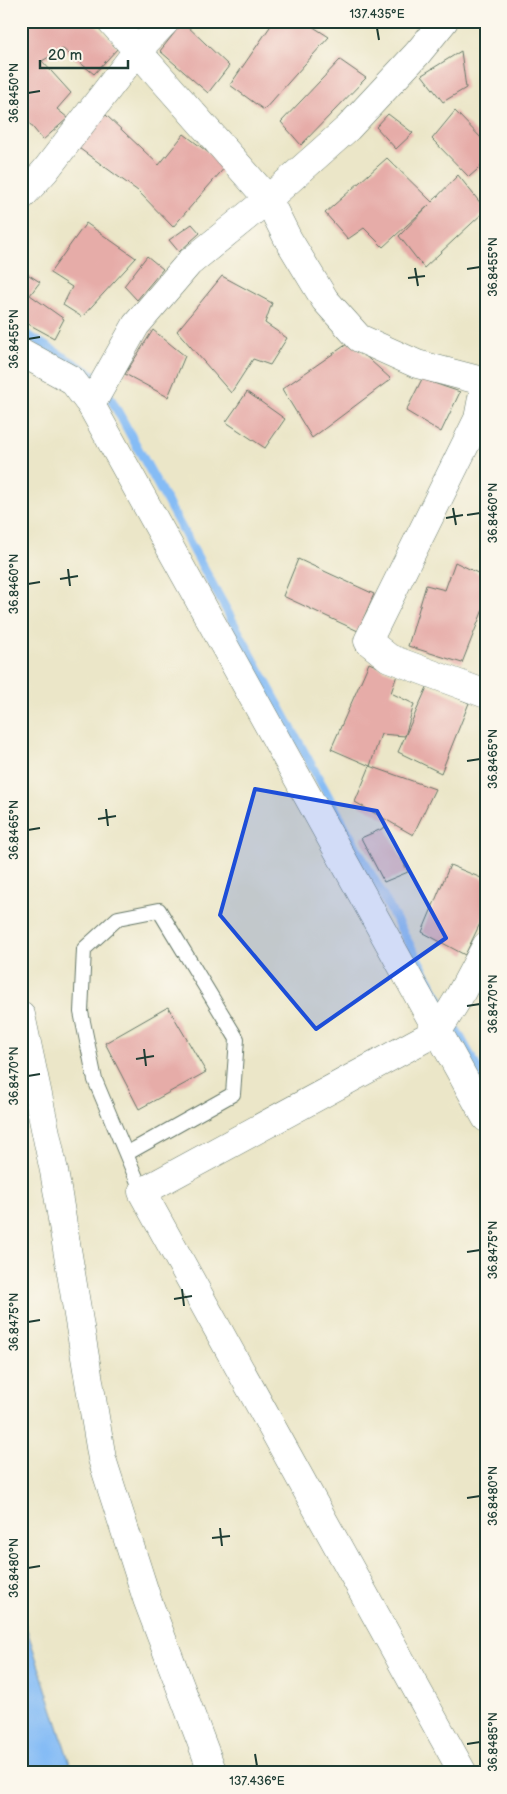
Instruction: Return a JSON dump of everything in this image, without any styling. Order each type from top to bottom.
[{"type":"street","points":[[111,21],[268,199],[288,239],[325,300],[358,338],[417,364],[486,382],[478,419],[368,641],[389,658],[486,694]]},
{"type":"street","points":[[21,197],[45,171],[137,51],[166,21]]},
{"type":"street","points":[[91,405],[136,325],[189,263],[268,199],[348,128],[418,54],[444,21]]},
{"type":"street","points":[[21,352],[72,380],[91,405],[486,1118]]},
{"type":"street","points":[[463,1773],[142,1192],[438,1031],[460,997],[486,946]]},
{"type":"street","points":[[21,1015],[54,1171],[102,1459],[147,1599],[213,1773]]},
{"type":"lane","points":[[126,1154],[233,1094],[237,1039],[159,910],[118,918],[84,949],[81,1012],[95,1080],[126,1154],[142,1192]]},
{"type":"highlighted area","points":[[255,789],[377,811],[446,938],[316,1029],[220,915]]},
{"type":"water","points":[[21,1611],[73,1773],[21,1773]]},
{"type":"building","points":[[21,21],[92,21],[118,48],[94,74],[63,49],[42,61],[71,93],[57,109],[68,118],[43,140],[21,113]]},
{"type":"building","points":[[274,21],[304,21],[329,37],[264,110],[230,85]]},
{"type":"building","points":[[401,21],[413,21],[410,27]]},
{"type":"building","points":[[183,22],[229,66],[208,93],[160,51]]},
{"type":"building","points":[[461,51],[466,88],[443,102],[422,75]]},
{"type":"building","points":[[340,60],[366,78],[301,145],[281,122]]},
{"type":"building","points":[[455,111],[486,143],[486,162],[469,177],[432,139]]},
{"type":"building","points":[[388,114],[413,133],[396,149],[376,127]]},
{"type":"building","points":[[106,115],[159,165],[184,134],[226,166],[173,227],[138,191],[76,146]]},
{"type":"building","points":[[21,129],[26,135],[21,139]]},
{"type":"building","points":[[387,158],[432,202],[458,175],[486,210],[424,268],[399,236],[429,205],[383,247],[364,228],[348,239],[325,213]]},
{"type":"building","points":[[86,223],[136,258],[82,317],[63,305],[72,287],[50,273]]},
{"type":"building","points":[[192,224],[200,233],[179,252],[169,240]]},
{"type":"building","points":[[147,256],[163,269],[137,300],[124,286]]},
{"type":"building","points":[[21,270],[40,282],[30,295],[64,319],[54,338],[21,320]]},
{"type":"building","points":[[222,276],[272,303],[265,323],[287,338],[270,365],[253,359],[231,393],[177,331]]},
{"type":"building","points":[[153,330],[185,356],[168,397],[125,374]]},
{"type":"building","points":[[350,342],[391,379],[312,438],[282,389]]},
{"type":"building","points":[[422,379],[460,392],[441,432],[406,411]]},
{"type":"building","points":[[247,392],[285,419],[265,448],[226,422]]},
{"type":"building","points":[[298,559],[374,594],[358,631],[283,596]]},
{"type":"building","points":[[455,562],[486,577],[486,602],[462,663],[408,646],[426,585],[445,590]]},
{"type":"building","points":[[369,663],[397,675],[391,693],[414,704],[405,736],[381,734],[370,766],[331,749]]},
{"type":"building","points":[[428,685],[469,703],[441,773],[398,752]]},
{"type":"building","points":[[370,766],[435,789],[413,835],[355,802]]},
{"type":"building","points":[[386,827],[408,872],[384,882],[361,838]]},
{"type":"building","points":[[450,865],[486,880],[486,911],[465,955],[422,932]]},
{"type":"building","points":[[168,1007],[206,1072],[139,1109],[105,1043]]},
{"type":"waterway","points":[[21,331],[100,379],[486,1084]]}]
